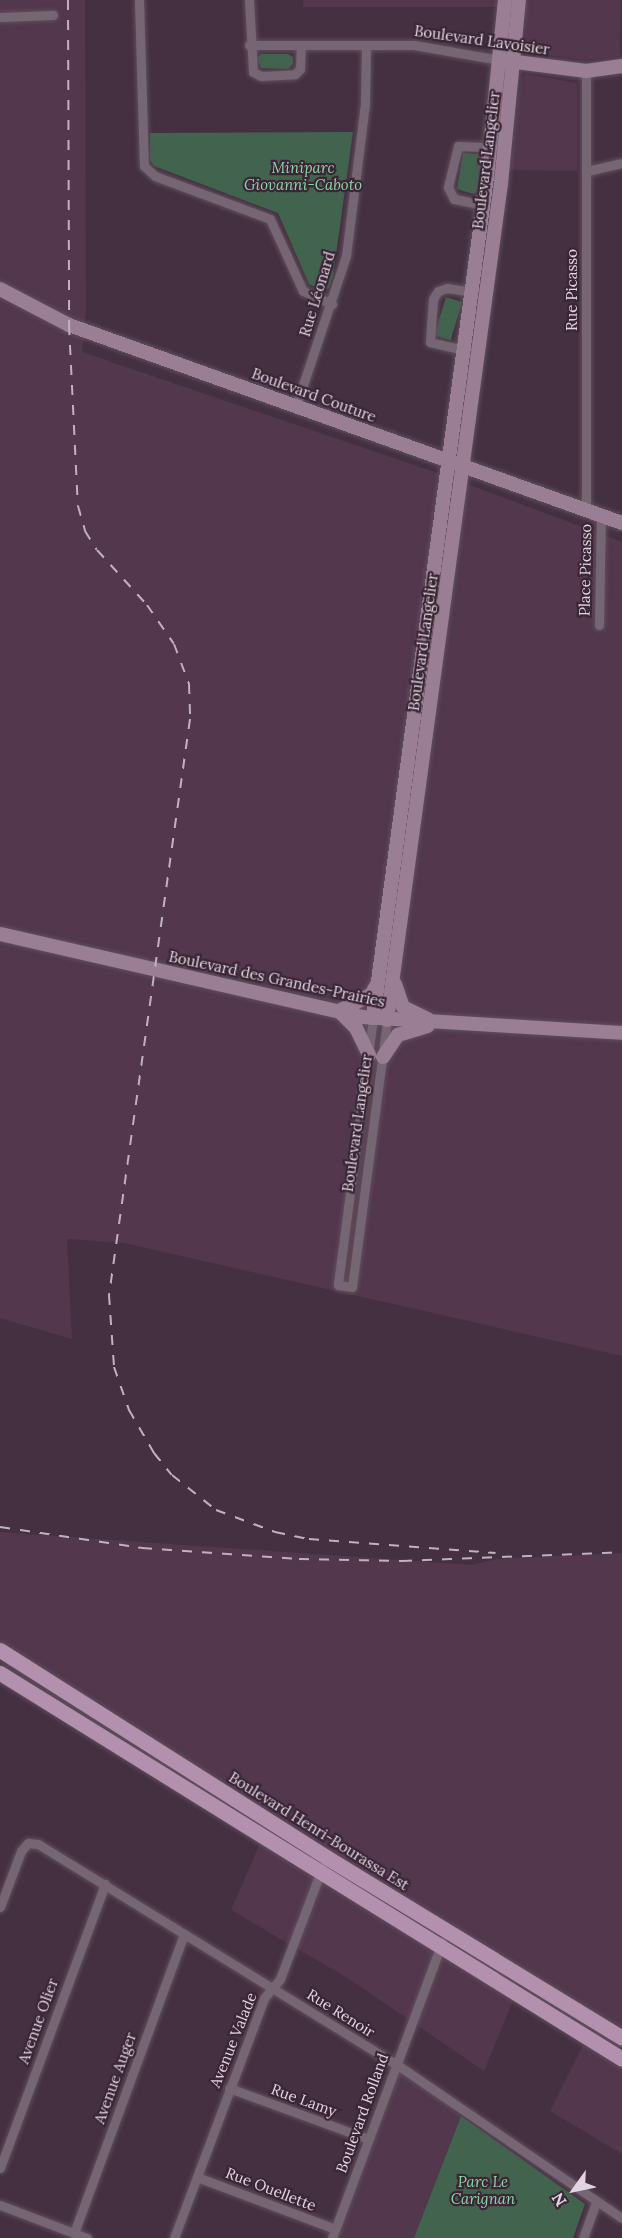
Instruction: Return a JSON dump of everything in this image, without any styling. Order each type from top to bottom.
[{"type":"main road","name":"Boulevard Langelier","points":[[380,1019],[378,983],[491,147],[505,0]]},
{"type":"main road","name":"Boulevard Langelier","points":[[380,1019],[394,967],[463,466],[515,62],[519,0]]},
{"type":"main road","name":"Boulevard Lavoisier","points":[[500,60],[586,70],[622,66]]},
{"type":"main road","name":"Boulevard Couture","points":[[0,289],[69,325],[622,523]]},
{"type":"main road","name":"Boulevard des Grandes-Prairies","points":[[0,934],[380,1019],[622,1034]]},
{"type":"main road","points":[[394,967],[396,990],[403,1007],[444,1023]]},
{"type":"main road","points":[[369,1055],[356,1028],[339,1011],[371,995],[378,983]]},
{"type":"main road","points":[[383,1057],[398,1035],[444,1023]]},
{"type":"main road","name":"Boulevard Henri-Bourassa Est","points":[[0,1650],[326,1857],[622,2038]]},
{"type":"main road","points":[[0,1673],[320,1875],[622,2059]]},
{"type":"street","points":[[139,0],[144,166],[155,176],[270,219],[303,291],[332,304]]},
{"type":"street","points":[[249,0],[251,68],[261,76],[298,72],[301,45]]},
{"type":"street","points":[[0,16],[53,15]]},
{"type":"street","name":"Boulevard Lavoisier","points":[[249,45],[429,46],[500,60]]},
{"type":"street","name":"Rue Léonard","points":[[296,406],[332,304],[345,256],[364,113],[366,45]]},
{"type":"street","name":"Rue Picasso","points":[[586,70],[586,510]]},
{"type":"street","name":"Boulevard Langelier","points":[[483,205],[458,200],[448,187],[458,146],[491,147]]},
{"type":"street","points":[[587,171],[622,163]]},
{"type":"street","points":[[464,350],[430,342],[434,300],[438,291],[447,288],[472,292]]},
{"type":"street","name":"Place Picasso","points":[[599,626],[601,515]]},
{"type":"street","name":"Boulevard Langelier","points":[[380,1019],[383,1057],[352,1287],[338,1285],[369,1055],[380,1019]]},
{"type":"street","name":"Rue Renoir","points":[[0,1907],[21,1851],[28,1843],[38,1844],[396,2064],[622,2218]]},
{"type":"street","name":"Avenue Valade","points":[[174,2238],[264,1998],[280,1979],[326,1857]]},
{"type":"street","name":"Avenue Olier","points":[[0,2168],[105,1884]]},
{"type":"street","name":"Boulevard Rolland","points":[[333,2234],[446,1931]]},
{"type":"street","name":"Avenue Auger","points":[[74,2233],[184,1934]]},
{"type":"street","name":"Rue Lamy","points":[[229,2088],[368,2139]]},
{"type":"street","name":"Rue Ouellette","points":[[197,2177],[333,2234]]},
{"type":"street","points":[[583,2238],[596,2202]]},
{"type":"street","points":[[0,2205],[87,2238]]},
{"type":"shaded area","points":[[0,0],[85,0],[86,312],[82,352],[438,473],[622,542],[622,1356],[124,1243],[67,1239],[72,1339],[0,1318]]},
{"type":"shaded area","points":[[303,0],[499,0],[499,7],[303,7]]},
{"type":"shaded area","points":[[525,0],[621,0],[620,56],[586,60],[526,52]]},
{"type":"shaded area","points":[[526,74],[577,83],[577,171],[510,170],[521,78]]},
{"type":"shaded area","points":[[0,1532],[472,1565],[496,1559],[622,1553],[622,2038],[0,1650]]},
{"type":"shaded area","points":[[262,1839],[515,1996],[484,2071],[349,1979],[231,1910]]},
{"type":"shaded area","points":[[587,2037],[622,2059],[622,2154],[550,2111]]},
{"type":"shaded area","points":[[396,2064],[461,2116],[414,2238],[332,2238]]},
{"type":"green space","points":[[261,54],[288,54],[293,57],[293,64],[288,69],[261,68],[257,58]]},
{"type":"green space","name":"Miniparc Giovanni-Caboto","points":[[353,132],[333,276],[329,288],[323,291],[309,284],[278,213],[154,166],[150,160],[150,133]]},
{"type":"green space","points":[[463,153],[478,154],[482,158],[478,191],[473,194],[457,189]]},
{"type":"green space","points":[[446,297],[462,302],[451,340],[434,335]]},
{"type":"green space","name":"Parc Le Carignan","points":[[461,2116],[585,2204],[573,2238],[414,2238]]},
{"type":"railway","points":[[68,0],[69,325],[78,506],[85,531],[97,550],[147,605],[174,644],[189,684],[190,719],[109,1295],[114,1367],[129,1410],[154,1453],[172,1475],[216,1510],[275,1532],[309,1539],[495,1553]]},
{"type":"railway","points":[[0,1527],[142,1548],[299,1559],[402,1561],[622,1552]]}]
